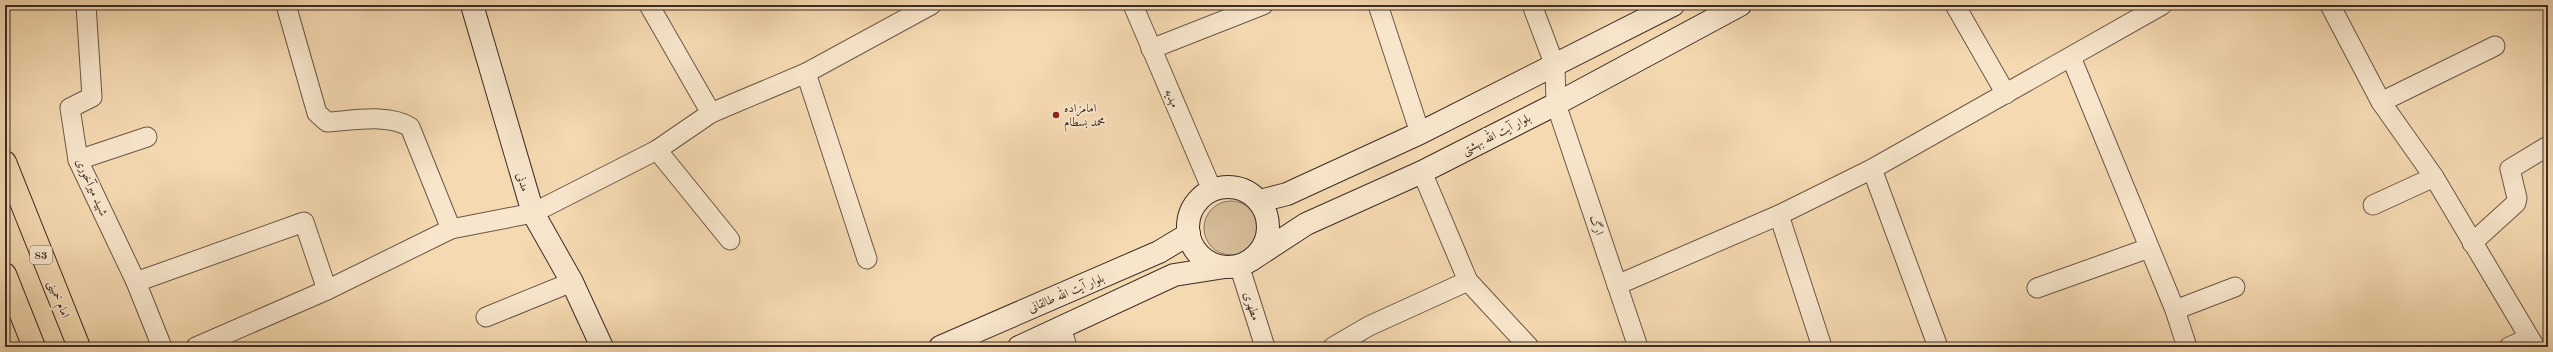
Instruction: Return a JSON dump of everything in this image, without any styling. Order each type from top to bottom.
[{"type":"highway","name":"امام خمینی","points":[[5,162],[79,347]]},
{"type":"highway","points":[[5,274],[34,347]]},
{"type":"street","name":"شهید میرآخوری","points":[[86,5],[92,97],[70,108],[78,160],[136,282],[162,347]]},
{"type":"street","points":[[286,5],[317,114],[327,122],[390,120],[402,122],[410,127],[451,229]]},
{"type":"street","name":"مدنی","points":[[472,5],[533,213],[572,282],[602,347]]},
{"type":"street","points":[[649,5],[711,113]]},
{"type":"street","points":[[196,347],[327,290],[451,229],[533,213],[657,150],[711,113],[806,73],[931,5]]},
{"type":"street","name":"مهدیه","points":[[1134,5],[1151,49],[1212,190]]},
{"type":"street","points":[[1151,49],[1233,10],[1263,5]]},
{"type":"street","points":[[1378,5],[1420,133]]},
{"type":"street","name":"ارگ","points":[[1532,5],[1555,66],[1556,104],[1638,347]]},
{"type":"street","points":[[1260,201],[1287,194],[1420,133],[1673,5]]},
{"type":"street","name":"بلوار آیت الله بهشتی","points":[[1239,264],[1306,224],[1422,172],[1556,104],[1740,5]]},
{"type":"street","points":[[1955,5],[2006,94]]},
{"type":"street","points":[[1617,285],[1779,215],[1872,169],[2162,5]]},
{"type":"street","points":[[2330,5],[2381,102],[2434,177],[2532,342],[2509,347]]},
{"type":"street","points":[[2381,102],[2495,46]]},
{"type":"street","points":[[2071,57],[2175,310],[2187,347]]},
{"type":"street","points":[[806,73],[867,259]]},
{"type":"street","points":[[78,160],[147,137]]},
{"type":"street","points":[[2472,243],[2516,203],[2517,198],[2510,169],[2548,146]]},
{"type":"street","points":[[657,150],[730,240]]},
{"type":"street","points":[[1872,169],[1938,347]]},
{"type":"street","points":[[1422,172],[1468,281],[1529,347]]},
{"type":"street","points":[[2373,205],[2434,177]]},
{"type":"street","points":[[1019,347],[1064,337],[1174,275],[1239,264],[1260,250],[1266,239],[1268,226],[1266,212],[1260,201],[1250,192],[1237,188],[1224,187],[1212,190],[1200,198],[1193,208],[1188,221],[1189,234],[1194,247],[1202,257],[1213,264],[1239,264]]},
{"type":"street","points":[[1779,215],[1822,347]]},
{"type":"street","points":[[136,282],[304,222],[327,290]]},
{"type":"street","name":"بلوار آیت الله طالقانی","points":[[940,347],[1159,252],[1189,234]]},
{"type":"street","points":[[2037,288],[2149,248]]},
{"type":"street","name":"مطهری","points":[[1239,264],[1265,347]]},
{"type":"street","points":[[1336,346],[1369,326],[1468,281]]},
{"type":"street","points":[[486,317],[572,282]]},
{"type":"street","points":[[2175,310],[2235,286]]},
{"type":"shaded area","points":[[1231,201],[1246,206],[1250,209],[1253,213],[1258,228],[1253,243],[1250,247],[1246,250],[1231,255],[1216,250],[1212,247],[1209,243],[1204,228],[1209,213],[1212,209],[1216,206]]},
{"type":"place","name":"امامزاده محمد بسطام","points":[[1056,115]]}]
